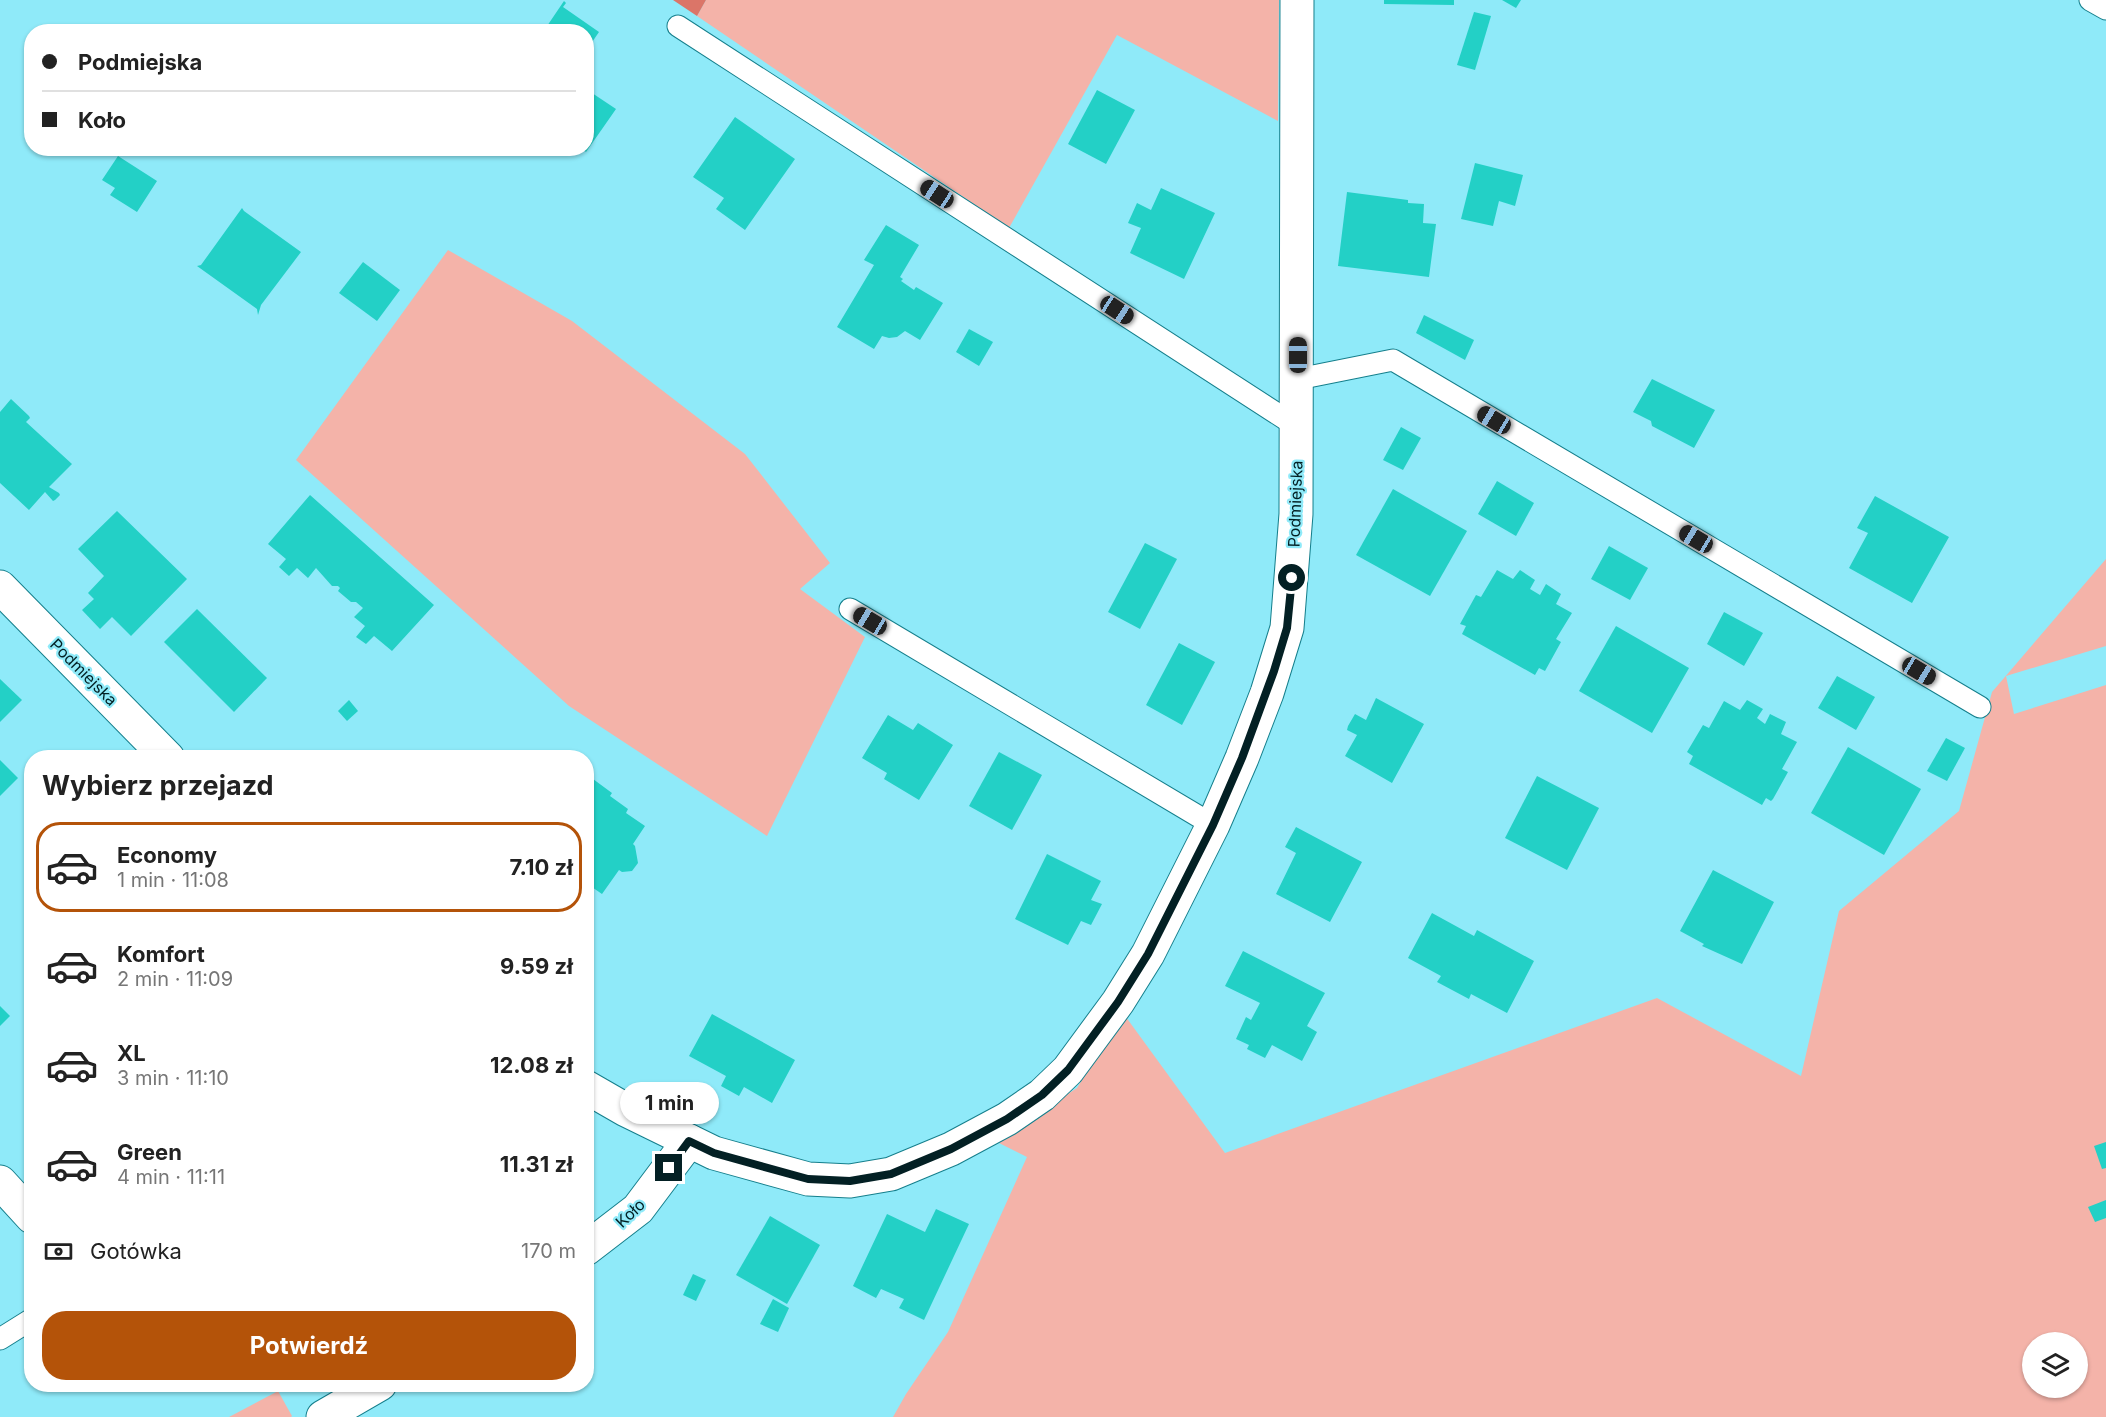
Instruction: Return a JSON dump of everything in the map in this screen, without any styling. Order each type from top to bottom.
[{"type":"street","name":"Podmiejska","points":[[594,1092],[626,1110],[714,1153],[808,1179],[850,1181],[891,1174],[951,1149],[1007,1119],[1042,1095],[1068,1070],[1118,1002],[1148,954],[1213,825],[1242,758],[1287,628],[1296,514],[1298,379],[1296,0]]},
{"type":"street","name":"Podmiejska","points":[[0,587],[160,750]]},
{"type":"street","name":"Koło","points":[[594,1243],[638,1209],[689,1141]]},
{"type":"street","points":[[0,1182],[24,1208]]},
{"type":"street","points":[[323,1417],[366,1392]]},
{"type":"lane","points":[[2090,0],[2106,9]]},
{"type":"lane","points":[[678,26],[1296,426]]},
{"type":"lane","points":[[1298,379],[1393,360],[1980,707]]},
{"type":"lane","points":[[850,609],[1213,825]]},
{"type":"lane","points":[[0,1339],[24,1324]]},
{"type":"shaded area","points":[[673,0],[706,0],[697,16]]},
{"type":"shaded area","points":[[706,0],[1279,0],[1278,121],[1117,35],[1009,228],[697,16]]},
{"type":"shaded area","points":[[448,250],[572,321],[745,454],[830,563],[800,589],[865,637],[767,836],[569,706],[296,460]]},
{"type":"shaded area","points":[[2106,559],[2106,646],[2006,676],[2014,714],[2106,685],[2106,1417],[893,1417],[948,1332],[1027,1157],[995,1141],[1077,1088],[1123,1013],[1225,1153],[1657,998],[1801,1076],[1839,911],[1959,811],[1992,692]]},
{"type":"shaded area","points":[[276,1392],[279,1392],[292,1416],[291,1417],[229,1417]]},
{"type":"building","points":[[1384,0],[1454,0],[1454,5],[1384,4]]},
{"type":"building","points":[[1502,0],[1521,0],[1516,8]]},
{"type":"building","points":[[564,1],[566,3],[563,7],[587,24],[548,24]]},
{"type":"building","points":[[1474,12],[1491,16],[1475,70],[1457,65]]},
{"type":"building","points":[[594,29],[599,32],[594,39]]},
{"type":"building","points":[[1097,90],[1135,110],[1106,164],[1068,144]]},
{"type":"building","points":[[594,94],[616,109],[594,141]]},
{"type":"building","points":[[735,117],[795,159],[745,230],[716,209],[724,198],[693,177]]},
{"type":"building","points":[[118,156],[157,181],[137,212],[110,195],[115,188],[102,180]]},
{"type":"building","points":[[1475,163],[1523,175],[1515,206],[1499,201],[1493,226],[1461,219]]},
{"type":"building","points":[[1161,188],[1215,213],[1184,279],[1130,253],[1141,228],[1128,223],[1137,203],[1151,210]]},
{"type":"building","points":[[1347,192],[1424,204],[1423,223],[1436,224],[1429,277],[1338,266]]},
{"type":"building","points":[[242,208],[301,252],[261,305],[258,315],[257,309],[197,266],[201,265]]},
{"type":"building","points":[[886,225],[919,245],[900,277],[903,279],[901,281],[914,290],[916,287],[943,303],[920,340],[905,331],[897,337],[882,336],[874,349],[837,327],[874,265],[864,260]]},
{"type":"building","points":[[363,262],[400,290],[377,321],[339,293]]},
{"type":"building","points":[[1424,315],[1474,340],[1465,360],[1416,333]]},
{"type":"building","points":[[969,329],[993,342],[979,366],[956,352]]},
{"type":"building","points":[[1652,379],[1715,410],[1694,448],[1652,426],[1651,421],[1633,412]]},
{"type":"building","points":[[11,399],[29,416],[26,422],[72,464],[49,487],[60,495],[53,501],[45,492],[29,510],[0,483],[0,412]]},
{"type":"building","points":[[1401,427],[1421,438],[1403,470],[1383,460]]},
{"type":"building","points":[[1497,481],[1534,503],[1516,536],[1478,514]]},
{"type":"building","points":[[1393,489],[1467,531],[1430,596],[1356,555]]},
{"type":"building","points":[[310,495],[434,605],[392,651],[374,636],[366,644],[356,637],[365,626],[354,617],[363,608],[338,591],[340,588],[338,586],[332,586],[316,568],[308,578],[297,568],[289,576],[279,567],[286,559],[268,544]]},
{"type":"building","points":[[1875,496],[1949,537],[1912,603],[1849,568],[1868,533],[1857,528]]},
{"type":"building","points":[[117,511],[187,579],[131,636],[112,617],[100,629],[82,610],[94,599],[88,593],[104,576],[78,549]]},
{"type":"building","points":[[1145,543],[1177,559],[1140,629],[1108,612]]},
{"type":"building","points":[[1609,546],[1648,568],[1630,600],[1591,579]]},
{"type":"building","points":[[1497,570],[1513,579],[1520,570],[1535,580],[1530,589],[1540,595],[1546,584],[1561,594],[1556,604],[1572,613],[1556,639],[1561,642],[1545,671],[1539,668],[1535,675],[1462,634],[1466,626],[1460,624],[1476,595],[1481,597]]},
{"type":"building","points":[[197,609],[267,678],[234,712],[164,642]]},
{"type":"building","points":[[1724,612],[1763,633],[1744,666],[1707,644]]},
{"type":"building","points":[[1616,626],[1689,668],[1652,733],[1579,691]]},
{"type":"building","points":[[1179,643],[1215,662],[1182,725],[1146,705]]},
{"type":"building","points":[[1837,676],[1875,697],[1856,730],[1818,708]]},
{"type":"building","points":[[0,679],[22,700],[0,722]]},
{"type":"building","points":[[1376,698],[1424,724],[1392,783],[1345,756],[1357,735],[1347,730],[1348,726],[1355,714],[1366,720]]},
{"type":"building","points":[[349,700],[358,711],[347,721],[338,711]]},
{"type":"building","points":[[1747,700],[1763,709],[1757,718],[1765,724],[1770,714],[1786,722],[1781,734],[1797,742],[1782,769],[1788,772],[1773,799],[1771,801],[1766,798],[1762,805],[1689,764],[1693,756],[1687,752],[1703,725],[1709,728],[1724,701],[1740,710]]},
{"type":"building","points":[[888,715],[913,730],[918,723],[953,745],[919,800],[884,779],[887,773],[862,758]]},
{"type":"building","points":[[1946,738],[1965,748],[1947,781],[1927,771]]},
{"type":"building","points":[[1848,747],[1921,789],[1884,855],[1811,813]]},
{"type":"building","points":[[999,752],[1042,775],[1012,830],[969,806]]},
{"type":"building","points":[[0,760],[18,778],[0,796]]},
{"type":"building","points":[[1537,776],[1599,808],[1567,870],[1505,838]]},
{"type":"building","points":[[594,780],[612,793],[610,796],[628,809],[626,813],[645,826],[633,844],[638,863],[632,871],[619,870],[602,894],[594,888]]},
{"type":"building","points":[[1296,827],[1362,862],[1330,922],[1276,894],[1296,853],[1285,847]]},
{"type":"building","points":[[1047,854],[1101,881],[1091,900],[1102,904],[1091,925],[1081,921],[1068,945],[1015,919]]},
{"type":"building","points":[[1713,870],[1774,902],[1742,964],[1702,946],[1704,944],[1680,931]]},
{"type":"building","points":[[1432,913],[1474,936],[1477,930],[1534,961],[1507,1013],[1471,994],[1469,999],[1437,982],[1441,976],[1408,958]]},
{"type":"building","points":[[1243,951],[1325,993],[1307,1026],[1317,1032],[1302,1061],[1272,1045],[1265,1058],[1247,1049],[1249,1045],[1236,1039],[1246,1017],[1251,1020],[1260,1003],[1225,986]]},
{"type":"building","points":[[0,1006],[10,1016],[0,1026]]},
{"type":"building","points":[[712,1014],[795,1060],[772,1103],[744,1087],[739,1096],[721,1086],[726,1076],[689,1056]]},
{"type":"building","points":[[2106,1142],[2106,1168],[2102,1169],[2094,1146]]},
{"type":"building","points":[[2106,1200],[2106,1218],[2095,1222],[2088,1207]]},
{"type":"building","points":[[936,1209],[969,1224],[924,1320],[899,1308],[904,1299],[881,1289],[876,1298],[853,1286],[887,1214],[925,1232]]},
{"type":"building","points":[[770,1216],[820,1245],[787,1304],[736,1275]]},
{"type":"building","points":[[693,1274],[706,1280],[696,1301],[683,1295]]},
{"type":"building","points":[[773,1299],[789,1308],[778,1332],[760,1324]]},
{"type":"route","points":[[669,1168],[689,1141],[714,1153],[808,1179],[850,1181],[891,1174],[951,1149],[1007,1119],[1055,1083],[1068,1070],[1118,1002],[1148,954],[1213,825],[1242,758],[1274,671],[1287,628],[1292,578]]}]
